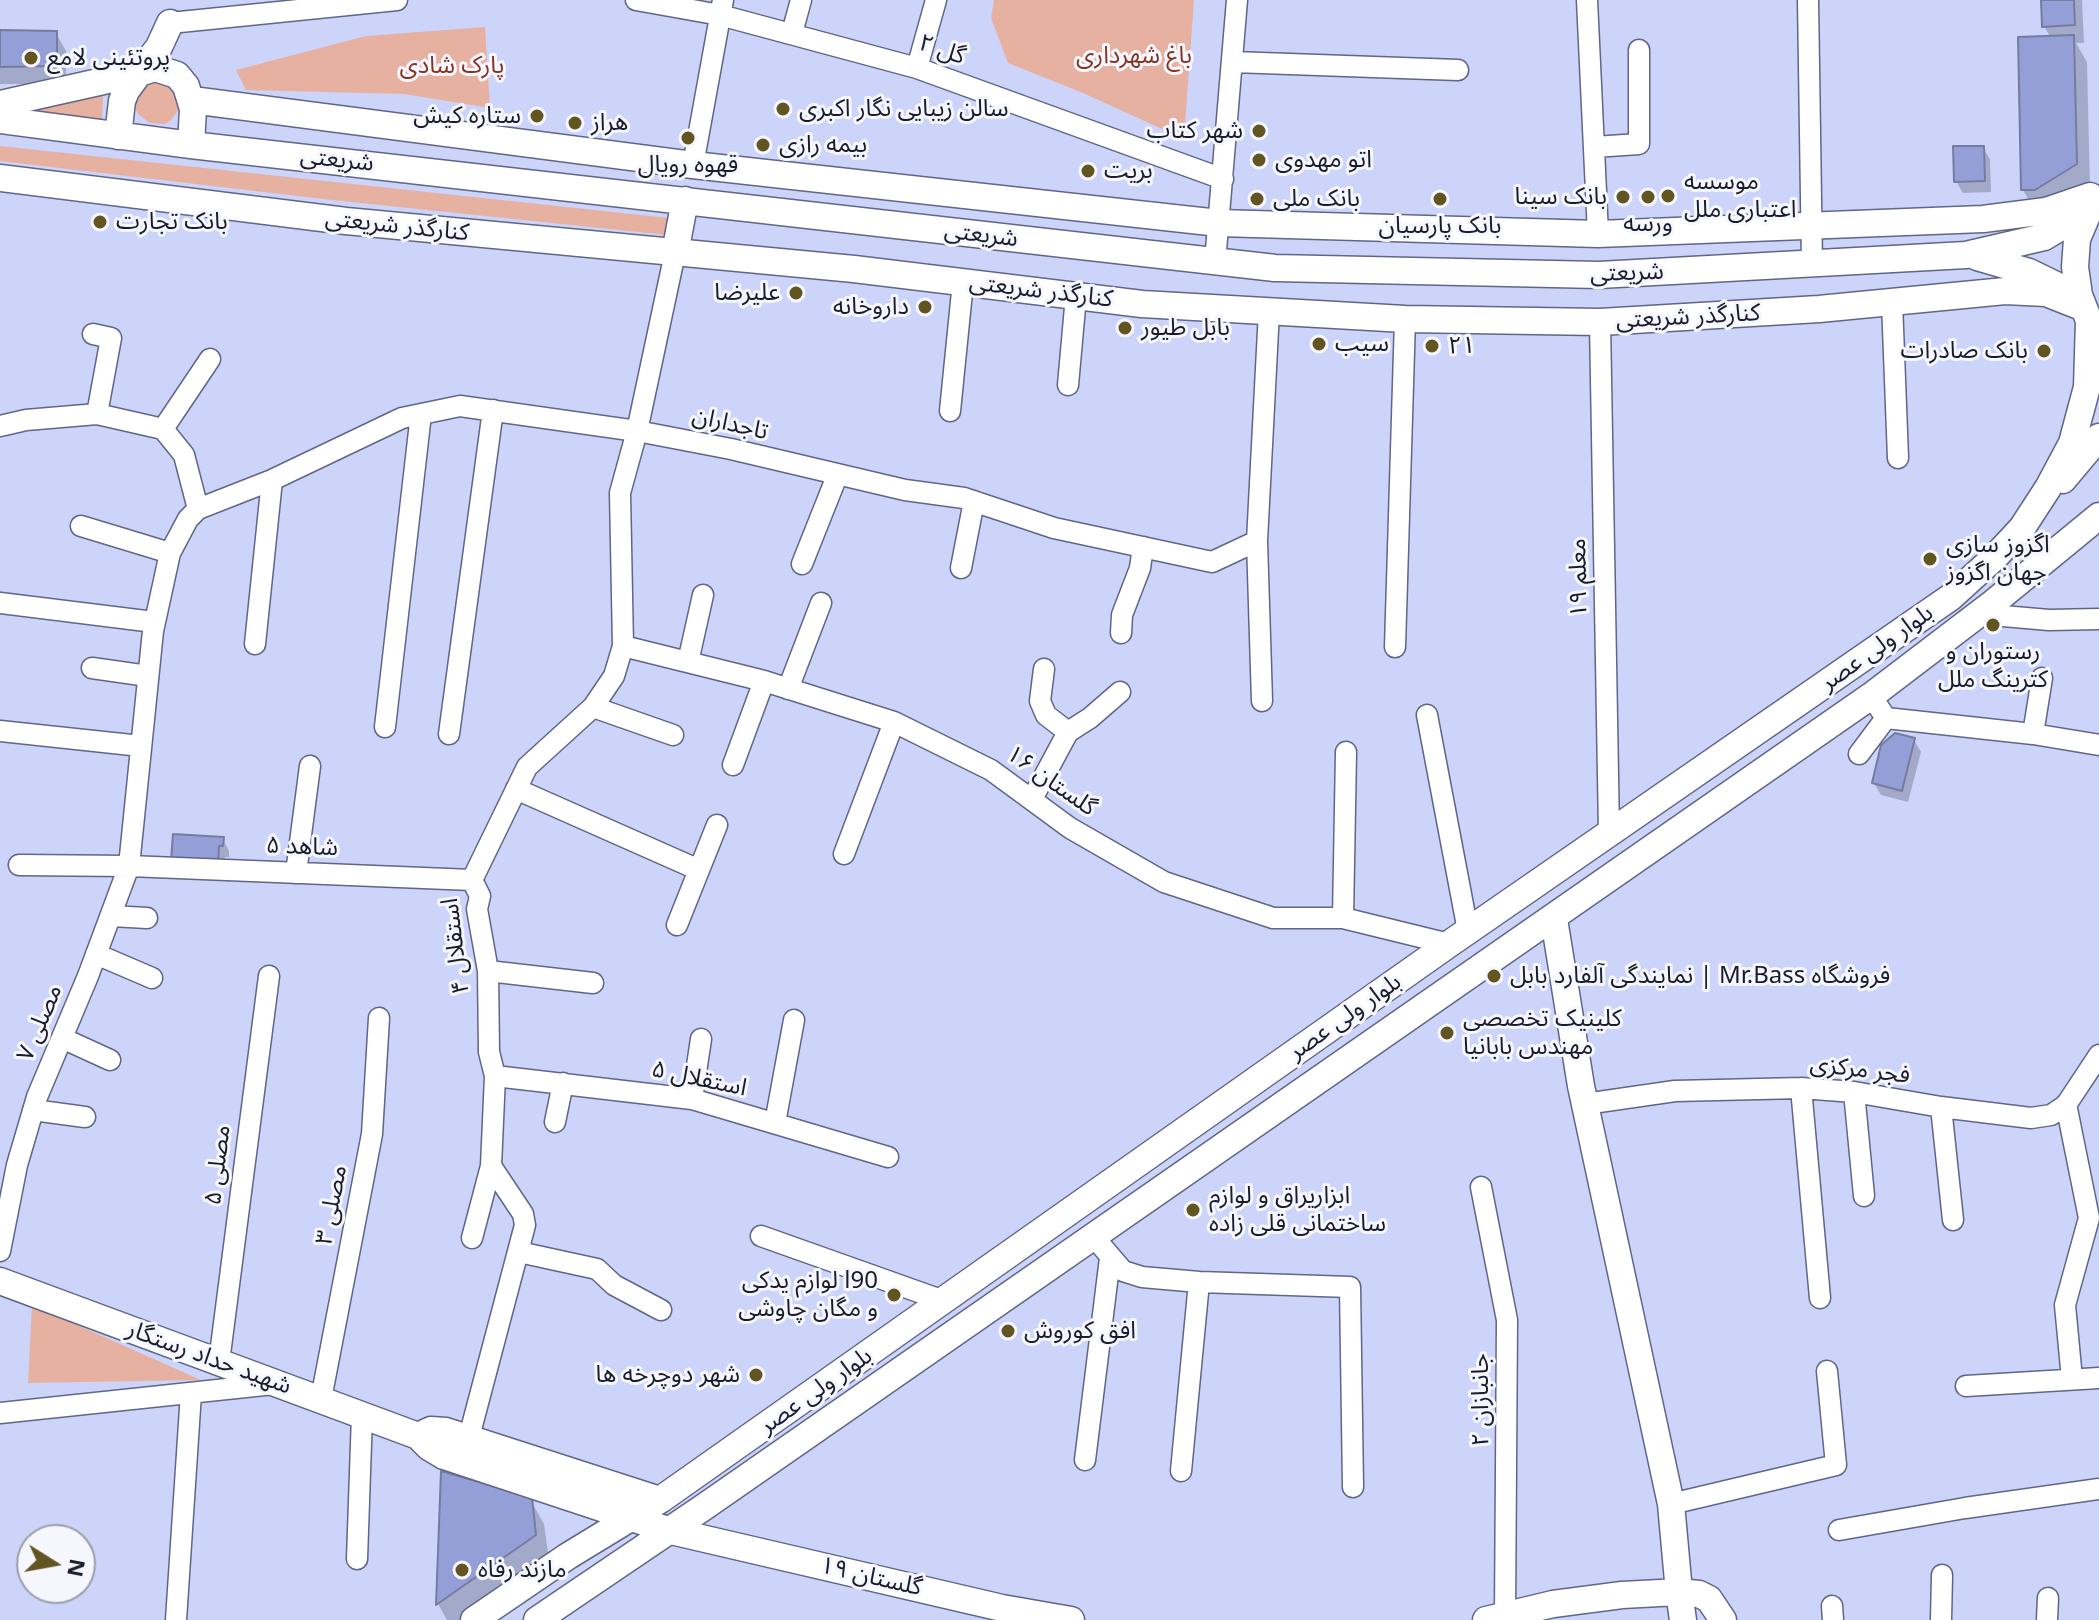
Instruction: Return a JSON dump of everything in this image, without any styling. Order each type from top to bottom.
[{"type":"main road","points":[[118,136],[122,101],[159,47],[172,11]]},
{"type":"main road","points":[[172,11],[189,93],[191,145]]},
{"type":"main road","points":[[0,104],[155,68],[170,71],[189,93],[238,104],[693,165],[1219,223],[1598,234],[1983,219],[2046,211],[2097,194]]},
{"type":"main road","name":"شریعتی","points":[[0,120],[191,145],[1275,268],[1599,275],[1966,255]]},
{"type":"main road","name":"کنارگذر شریعتی","points":[[0,178],[346,221],[963,282],[1142,304],[1405,319],[1600,322],[2028,292],[2058,296],[2091,321]]},
{"type":"main road","points":[[1966,255],[2044,237],[2069,222],[2097,194]]},
{"type":"main road","name":"بلوار ولی عصر","points":[[474,1620],[568,1556],[660,1500],[1609,832],[1951,597],[2022,528],[2072,443],[2087,387],[2091,321],[2079,295],[2075,267],[2077,239],[2097,194]]},
{"type":"main road","points":[[675,253],[685,200]]},
{"type":"main road","points":[[1966,255],[2046,279],[2070,294],[2091,321]]},
{"type":"main road","points":[[2022,528],[2099,437]]},
{"type":"main road","name":"بلوار ولی عصر","points":[[537,1620],[671,1531],[1554,919],[1878,707],[1993,603],[2099,516]]},
{"type":"main road","points":[[1554,919],[1585,1104],[1671,1504],[1683,1620]]},
{"type":"main road","name":"شهید حداد رستگار","points":[[0,1281],[418,1436],[444,1456],[635,1517]]},
{"type":"main road","name":"شهید حداد رستگار","points":[[418,1436],[431,1430],[469,1437],[660,1500]]},
{"type":"main road","points":[[660,1500],[671,1531]]},
{"type":"main road","points":[[635,1517],[646,1547]]},
{"type":"main road","name":"گلستان ۱۹","points":[[635,1517],[671,1531],[1001,1614],[1071,1620]]},
{"type":"main road","points":[[1496,1618],[1553,1604],[1622,1595],[1679,1592],[1699,1594],[1709,1599],[1723,1620]]},
{"type":"street","points":[[172,11],[397,0]]},
{"type":"street","name":"گل ۲","points":[[636,0],[722,8],[792,33],[917,68],[1223,179]]},
{"type":"street","points":[[792,33],[801,0]]},
{"type":"street","points":[[917,68],[936,0]]},
{"type":"street","points":[[1215,262],[1237,0]]},
{"type":"street","points":[[1587,0],[1598,234]]},
{"type":"street","points":[[1808,0],[1812,264]]},
{"type":"street","points":[[693,165],[722,8]]},
{"type":"street","points":[[1594,147],[1639,144],[1639,50]]},
{"type":"street","points":[[1233,62],[1458,70]]},
{"type":"street","points":[[623,646],[620,493],[637,431],[675,253]]},
{"type":"street","points":[[950,411],[963,282]]},
{"type":"street","points":[[1068,385],[1076,296]]},
{"type":"street","points":[[1892,302],[1898,458]]},
{"type":"street","points":[[1262,701],[1257,541],[1269,311]]},
{"type":"street","points":[[1395,647],[1405,319]]},
{"type":"street","name":"معلم ۱۹","points":[[1600,322],[1609,832]]},
{"type":"street","points":[[93,334],[111,338],[97,414]]},
{"type":"street","points":[[163,429],[210,359]]},
{"type":"street","name":"تاجداران","points":[[198,509],[272,480],[402,418],[460,406],[637,431],[731,449],[837,476],[974,501],[1054,528],[1212,562],[1257,541]]},
{"type":"street","points":[[449,734],[493,410]]},
{"type":"street","points":[[0,426],[26,420],[97,414],[163,429],[184,455],[198,509]]},
{"type":"street","points":[[385,727],[421,414]]},
{"type":"street","points":[[802,564],[837,476]]},
{"type":"street","points":[[255,644],[272,480]]},
{"type":"street","points":[[961,568],[974,501]]},
{"type":"street","name":"مصلی ۷","points":[[0,1251],[17,1165],[33,1110],[129,866],[154,622],[170,553],[188,519],[198,509]]},
{"type":"street","points":[[81,526],[170,553]]},
{"type":"street","points":[[1121,633],[1122,615],[1140,568],[1143,547]]},
{"type":"street","points":[[688,662],[703,595]]},
{"type":"street","points":[[0,603],[154,622]]},
{"type":"street","points":[[788,689],[821,603]]},
{"type":"street","points":[[1993,603],[2003,616],[2049,620],[2099,619]]},
{"type":"street","name":"گلستان ۱۶","points":[[623,646],[764,681],[894,722],[991,770],[1070,828],[1164,882],[1273,918],[1343,918],[1459,937]]},
{"type":"street","name":"استقلال ۴","points":[[472,1238],[491,1166],[495,1076],[489,1052],[488,971],[477,909],[480,896],[472,880],[527,767],[593,707],[614,676],[623,646]]},
{"type":"street","points":[[92,668],[148,676]]},
{"type":"street","points":[[1044,669],[1040,701],[1046,715],[1068,732]]},
{"type":"street","points":[[2033,734],[2042,678]]},
{"type":"street","points":[[733,765],[764,681]]},
{"type":"street","points":[[1032,799],[1068,732],[1120,692]]},
{"type":"street","points":[[593,707],[673,735]]},
{"type":"street","points":[[1859,754],[1878,707],[2099,745]]},
{"type":"street","points":[[1427,715],[1459,937]]},
{"type":"street","points":[[844,854],[894,722]]},
{"type":"street","points":[[0,731],[141,746]]},
{"type":"street","points":[[1343,918],[1346,752]]},
{"type":"street","points":[[296,873],[310,766]]},
{"type":"street","points":[[516,789],[699,870]]},
{"type":"street","points":[[677,925],[717,825]]},
{"type":"street","name":"شاهد ۵","points":[[19,865],[129,866],[472,880]]},
{"type":"street","points":[[111,916],[147,918]]},
{"type":"street","points":[[96,954],[152,978]]},
{"type":"street","points":[[488,971],[593,983]]},
{"type":"street","name":"مصلی ۵","points":[[219,1362],[269,976]]},
{"type":"street","name":"مصلی ۳","points":[[321,1399],[372,1134],[379,1018]]},
{"type":"street","points":[[775,1123],[794,1020]]},
{"type":"street","points":[[62,1038],[110,1060]]},
{"type":"street","points":[[692,1099],[701,1039]]},
{"type":"street","points":[[2072,1379],[2065,1305],[2089,1218],[2066,1104],[2099,1055]]},
{"type":"street","name":"استقلال ۵","points":[[495,1076],[692,1099],[888,1157]]},
{"type":"street","points":[[555,1122],[563,1083]]},
{"type":"street","points":[[1801,1088],[1820,1298]]},
{"type":"street","name":"فجر مرکزی","points":[[1585,1104],[1675,1091],[1801,1088],[1854,1092],[2031,1118],[2051,1115],[2066,1104]]},
{"type":"street","points":[[1854,1092],[1864,1196]]},
{"type":"street","points":[[1941,1107],[1953,1220]]},
{"type":"street","points":[[33,1110],[85,1117]]},
{"type":"street","points":[[469,1437],[525,1225],[523,1214],[491,1166]]},
{"type":"street","name":"جانبازان ۲","points":[[1481,1187],[1507,1320],[1496,1618]]},
{"type":"street","points":[[761,1236],[944,1301]]},
{"type":"street","points":[[1093,1236],[1123,1271],[1142,1277],[1350,1287],[1353,1487]]},
{"type":"street","points":[[519,1252],[597,1269],[614,1285],[661,1310]]},
{"type":"street","points":[[1085,1460],[1110,1258]]},
{"type":"street","points":[[1181,1471],[1199,1282]]},
{"type":"street","points":[[1671,1504],[1836,1465],[1827,1371]]},
{"type":"street","points":[[1966,1386],[2099,1378]]},
{"type":"street","points":[[0,1413],[277,1384]]},
{"type":"street","points":[[176,1620],[191,1393]]},
{"type":"street","points":[[357,1559],[362,1415]]},
{"type":"street","points":[[1839,1530],[2099,1489]]},
{"type":"street","points":[[1941,1620],[1942,1575]]},
{"type":"street","points":[[2047,1620],[2048,1598]]},
{"type":"green space","name":"باغ شهرداری","points":[[994,0],[1194,0],[1184,139],[1008,63],[991,18]]},
{"type":"green space","name":"پارک شادی","points":[[485,27],[490,108],[404,94],[246,90],[236,70],[366,36]]},
{"type":"green space","points":[[155,78],[176,86],[180,108],[165,124],[150,123],[138,114],[135,107],[137,91]]},
{"type":"green space","points":[[109,85],[103,95],[102,119],[23,112]]},
{"type":"green space","points":[[0,146],[678,219],[676,236],[0,161]]},
{"type":"green space","points":[[32,1305],[201,1380],[28,1383]]},
{"type":"building","points":[[2041,0],[2074,0],[2075,25],[2042,27]]},
{"type":"building","points":[[0,30],[57,31],[57,66],[0,67]]},
{"type":"building","points":[[2074,35],[2077,164],[2035,190],[2021,190],[2018,37]]},
{"type":"building","points":[[1953,146],[1984,146],[1985,181],[1954,182]]},
{"type":"building","points":[[1895,733],[1915,738],[1902,791],[1872,783],[1881,745]]},
{"type":"building","points":[[173,834],[224,837],[223,846],[219,846],[218,864],[171,860]]},
{"type":"building","name":"مازند رفاه","points":[[441,1471],[532,1497],[536,1535],[436,1605]]},
{"type":"place","name":"پروتئینی لامع","points":[[31,58]]},
{"type":"place","name":"سالن زیبایی نگار اکبری","points":[[783,109]]},
{"type":"place","name":"ستاره کیش","points":[[537,116]]},
{"type":"place","name":"هراز","points":[[575,123]]},
{"type":"place","name":"شهر کتاب","points":[[1259,131]]},
{"type":"place","name":"قهوه رویال","points":[[688,138]]},
{"type":"place","name":"بیمه رازی","points":[[763,145]]},
{"type":"place","name":"اتو مهدوی","points":[[1259,160]]},
{"type":"place","name":"بریت","points":[[1088,171]]},
{"type":"place","name":"موسسه اعتباری ملل","points":[[1668,196]]},
{"type":"place","name":"بانک سینا","points":[[1623,197]]},
{"type":"place","name":"ورسه","points":[[1648,197]]},
{"type":"place","name":"بانک ملی","points":[[1257,199]]},
{"type":"place","name":"بانک پارسیان","points":[[1440,199]]},
{"type":"place","name":"بانک تجارت","points":[[100,222]]},
{"type":"place","name":"علیرضا","points":[[796,293]]},
{"type":"place","name":"داروخانه","points":[[925,307]]},
{"type":"place","name":"بابل طیور","points":[[1125,328]]},
{"type":"place","name":"سیب","points":[[1319,344]]},
{"type":"place","name":"۲۱","points":[[1432,346]]},
{"type":"place","name":"بانک صادرات","points":[[2044,351]]},
{"type":"place","name":"اگزوز سازی جهان اگزوز","points":[[1930,559]]},
{"type":"place","name":"رستوران و کترینگ ملل","points":[[1993,625]]},
{"type":"place","name":"نمایندگی آلفارد بابل | Mr.Bass فروشگاه","points":[[1494,976]]},
{"type":"place","name":"کلینیک تخصصی مهندس بابانیا","points":[[1447,1033]]},
{"type":"place","name":"ابزاریراق و لوازم ساختمانی قلی زاده","points":[[1193,1210]]},
{"type":"place","name":"لوازم یدکی l90 و مگان چاوشی","points":[[894,1295]]},
{"type":"place","name":"افق کوروش","points":[[1008,1331]]},
{"type":"place","name":"شهر دوچرخه ها","points":[[756,1375]]},
{"type":"place","name":"مازند رفاه","points":[[462,1570]]}]
